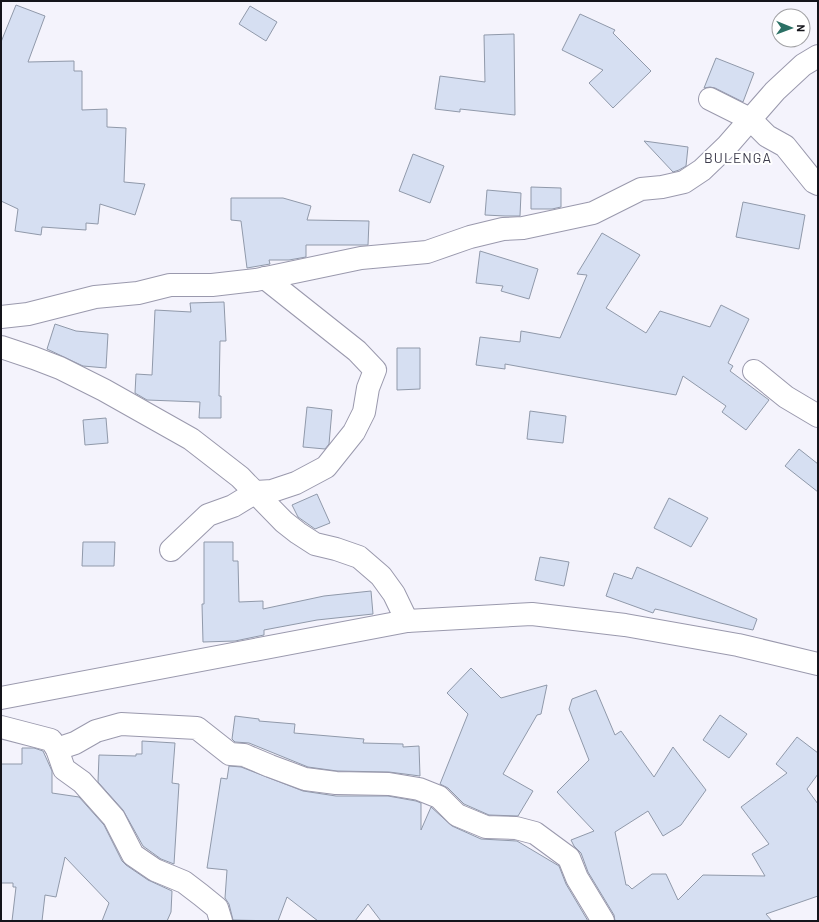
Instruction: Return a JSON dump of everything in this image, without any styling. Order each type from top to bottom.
[{"type":"street","points":[[1,317],[28,314],[96,297],[138,293],[170,285],[212,286],[265,278],[361,258],[427,252],[470,237],[503,228],[523,228],[593,213],[642,189],[662,187],[684,182],[702,170],[727,146],[775,91],[803,65],[818,56]]},
{"type":"street","points":[[710,99],[750,119],[767,136],[785,146],[814,182],[818,184]]},
{"type":"street","points":[[171,550],[188,532],[208,516],[232,506],[256,492],[272,491],[296,483],[326,467],[354,432],[364,412],[368,388],[375,370],[357,351],[265,278]]},
{"type":"street","points":[[1,347],[60,368],[104,390],[191,438],[240,477],[284,522],[298,533],[315,544],[359,557],[381,576],[394,594],[407,621]]},
{"type":"street","points":[[754,371],[786,397],[818,416]]},
{"type":"street","points":[[1,698],[407,621],[532,614],[625,625],[738,645],[818,664]]},
{"type":"street","points":[[57,749],[75,743],[96,731],[121,724],[197,728],[230,754],[244,755],[305,779],[336,783],[389,784],[419,790],[439,797],[457,815],[486,827],[516,828],[535,833],[569,858],[577,878],[603,921]]},
{"type":"street","points":[[1,727],[50,740],[57,749],[64,769],[82,782],[114,818],[133,855],[155,870],[184,882],[217,908],[220,921]]},
{"type":"building","points":[[16,5],[45,16],[28,62],[74,61],[74,71],[82,71],[82,110],[107,109],[107,127],[126,128],[124,182],[145,184],[135,215],[100,204],[98,224],[86,223],[86,230],[42,227],[41,235],[15,231],[18,209],[1,201],[1,42]]},
{"type":"building","points":[[250,6],[277,22],[266,41],[239,24]]},
{"type":"building","points":[[580,14],[615,30],[613,33],[651,71],[613,108],[589,83],[603,70],[562,50]]},
{"type":"building","points":[[514,34],[515,115],[460,109],[460,112],[435,109],[440,76],[485,82],[484,35]]},
{"type":"building","points":[[716,58],[754,73],[743,102],[715,88],[704,88]]},
{"type":"building","points":[[644,141],[688,147],[686,166],[673,172]]},
{"type":"building","points":[[413,154],[444,166],[430,203],[399,191]]},
{"type":"building","points":[[531,187],[561,188],[561,207],[552,209],[531,209]]},
{"type":"building","points":[[487,190],[521,193],[520,216],[485,215]]},
{"type":"building","points":[[231,198],[283,198],[311,206],[307,220],[369,221],[368,245],[306,245],[306,257],[289,260],[269,260],[270,264],[247,268],[241,221],[231,220]]},
{"type":"building","points":[[743,202],[805,215],[799,249],[736,237]]},
{"type":"building","points":[[602,233],[640,255],[606,308],[646,333],[660,311],[710,327],[721,305],[749,319],[728,363],[733,366],[730,371],[769,400],[746,430],[722,412],[726,406],[683,376],[676,395],[505,364],[505,369],[476,365],[480,337],[520,342],[521,331],[560,338],[587,275],[577,274]]},
{"type":"building","points":[[480,251],[538,269],[529,299],[501,291],[503,286],[476,283]]},
{"type":"building","points":[[224,302],[226,341],[220,341],[219,396],[221,396],[221,418],[199,418],[200,402],[147,400],[135,393],[136,374],[152,375],[155,310],[191,312],[190,303]]},
{"type":"building","points":[[55,324],[76,331],[108,334],[106,368],[83,366],[47,349]]},
{"type":"building","points":[[397,348],[420,348],[420,389],[397,390]]},
{"type":"building","points":[[307,407],[332,410],[329,444],[325,449],[303,447]]},
{"type":"building","points":[[530,411],[566,416],[563,443],[527,439]]},
{"type":"building","points":[[106,418],[108,443],[85,445],[83,420]]},
{"type":"building","points":[[799,449],[818,464],[818,492],[785,466]]},
{"type":"building","points":[[317,494],[330,523],[315,529],[298,517],[292,505]]},
{"type":"building","points":[[669,498],[708,518],[691,547],[654,528]]},
{"type":"building","points":[[83,542],[115,542],[114,566],[82,566]]},
{"type":"building","points":[[204,542],[233,542],[233,561],[238,561],[239,602],[263,601],[263,609],[324,596],[371,591],[373,614],[317,620],[264,630],[264,635],[235,641],[203,642],[202,604],[204,604]]},
{"type":"building","points":[[540,557],[569,562],[564,586],[535,580]]},
{"type":"building","points":[[637,567],[757,619],[753,630],[655,609],[653,613],[606,596],[614,573],[632,579]]},
{"type":"building","points":[[471,668],[501,698],[547,685],[541,714],[537,715],[503,774],[533,791],[518,816],[489,815],[464,804],[448,788],[440,784],[468,714],[447,693]]},
{"type":"building","points":[[596,690],[615,735],[621,731],[654,777],[673,747],[706,790],[681,825],[663,836],[648,811],[615,832],[626,885],[632,889],[652,874],[666,874],[678,900],[703,875],[765,876],[752,854],[769,844],[741,807],[787,773],[776,764],[797,737],[818,753],[818,774],[807,789],[818,804],[818,896],[766,914],[772,921],[615,921],[614,915],[588,872],[581,853],[574,846],[571,840],[594,831],[557,792],[589,760],[569,709],[572,699]]},
{"type":"building","points":[[720,715],[747,734],[729,758],[703,740]]},
{"type":"building","points":[[235,716],[259,719],[259,721],[295,724],[294,733],[364,739],[363,743],[403,744],[403,747],[419,746],[420,776],[389,772],[337,771],[308,767],[249,743],[235,742],[232,739]]},
{"type":"building","points":[[142,741],[175,743],[172,783],[179,784],[174,864],[161,859],[143,846],[123,810],[98,782],[99,755],[136,756],[136,754],[142,754]]},
{"type":"building","points":[[22,748],[34,748],[43,751],[52,771],[52,793],[79,797],[104,825],[122,861],[126,865],[148,880],[172,891],[171,912],[167,921],[102,921],[109,903],[65,857],[56,897],[45,895],[42,921],[12,921],[16,887],[13,887],[13,883],[1,883],[1,764],[22,764]]},
{"type":"building","points":[[229,766],[241,767],[303,791],[336,796],[388,796],[416,801],[421,803],[421,830],[431,807],[452,826],[481,839],[517,841],[559,866],[566,884],[588,921],[381,921],[368,904],[355,921],[318,921],[287,897],[278,921],[233,920],[229,904],[225,898],[227,870],[207,868],[221,778],[227,779]]},
{"type":"district","name":"BULENGA","points":[[738,158]]}]
